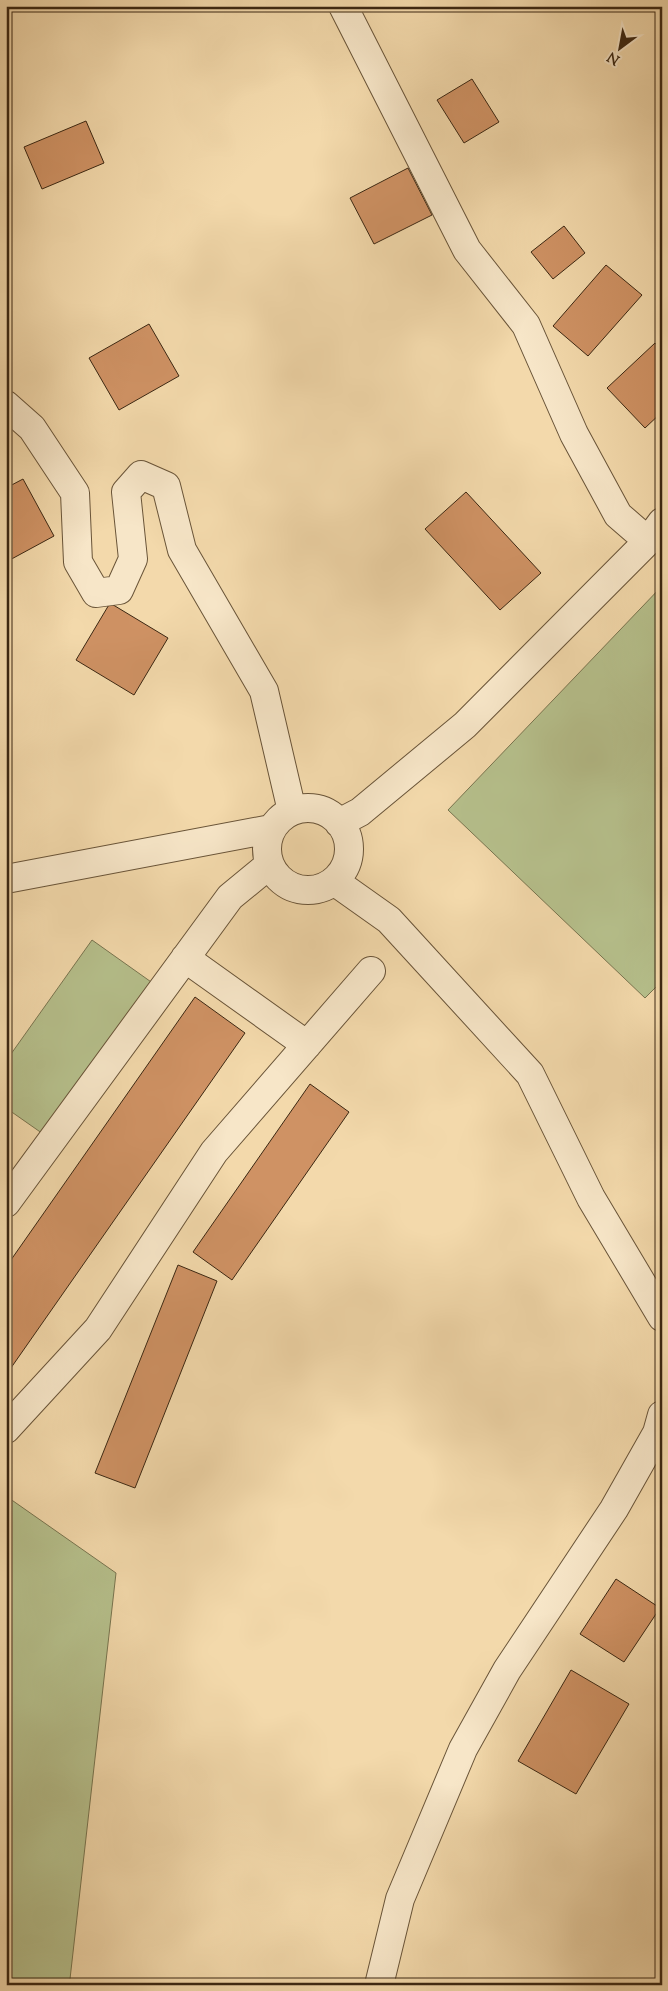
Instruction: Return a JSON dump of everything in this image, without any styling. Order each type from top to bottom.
[{"type":"street","points":[[339,823],[360,812],[465,725],[655,531],[618,515],[574,434],[526,325],[466,250],[343,6]]},
{"type":"street","points":[[6,405],[32,428],[75,493],[78,562],[96,593],[119,590],[133,559],[126,492],[141,476],[166,486],[182,550],[264,691],[292,811]]},
{"type":"street","points":[[305,808],[318,809],[330,814],[339,823],[346,834],[349,846],[343,871],[334,881],[323,888],[311,891],[298,889],[286,884],[276,876],[266,852],[271,829],[281,818],[292,811],[305,808]]},
{"type":"street","points":[[6,880],[271,829]]},
{"type":"street","points":[[6,1204],[230,897],[270,865]]},
{"type":"street","points":[[334,881],[389,920],[530,1074],[591,1198],[662,1318]]},
{"type":"street","points":[[185,958],[307,1045]]},
{"type":"street","points":[[6,1429],[98,1329],[214,1152],[371,971]]},
{"type":"street","points":[[379,1985],[400,1899],[463,1748],[507,1670],[614,1509],[657,1432],[662,1415]]},
{"type":"green space","points":[[662,586],[662,981],[645,998],[448,810]]},
{"type":"green space","points":[[92,940],[154,984],[46,1136],[6,1108],[6,1061]]},
{"type":"green space","points":[[6,1496],[116,1573],[70,1979],[77,1985],[6,1985]]},
{"type":"building","points":[[472,79],[499,122],[464,143],[437,100]]},
{"type":"building","points":[[86,121],[104,163],[42,189],[24,147]]},
{"type":"building","points":[[408,168],[432,215],[374,244],[350,198]]},
{"type":"building","points":[[564,226],[585,253],[553,279],[531,252]]},
{"type":"building","points":[[606,265],[642,295],[588,356],[553,326]]},
{"type":"building","points":[[149,324],[179,376],[119,410],[89,358]]},
{"type":"building","points":[[655,343],[662,351],[662,412],[645,428],[607,388]]},
{"type":"building","points":[[23,479],[54,536],[6,562],[6,488]]},
{"type":"building","points":[[466,492],[541,573],[500,610],[425,529]]},
{"type":"building","points":[[110,603],[168,638],[134,695],[76,660]]},
{"type":"building","points":[[195,997],[245,1033],[6,1375],[6,1267]]},
{"type":"building","points":[[310,1084],[349,1112],[232,1280],[193,1252]]},
{"type":"building","points":[[178,1265],[217,1281],[135,1488],[95,1473]]},
{"type":"building","points":[[616,1579],[660,1608],[624,1662],[580,1634]]},
{"type":"building","points":[[571,1670],[629,1704],[576,1794],[518,1761]]}]
